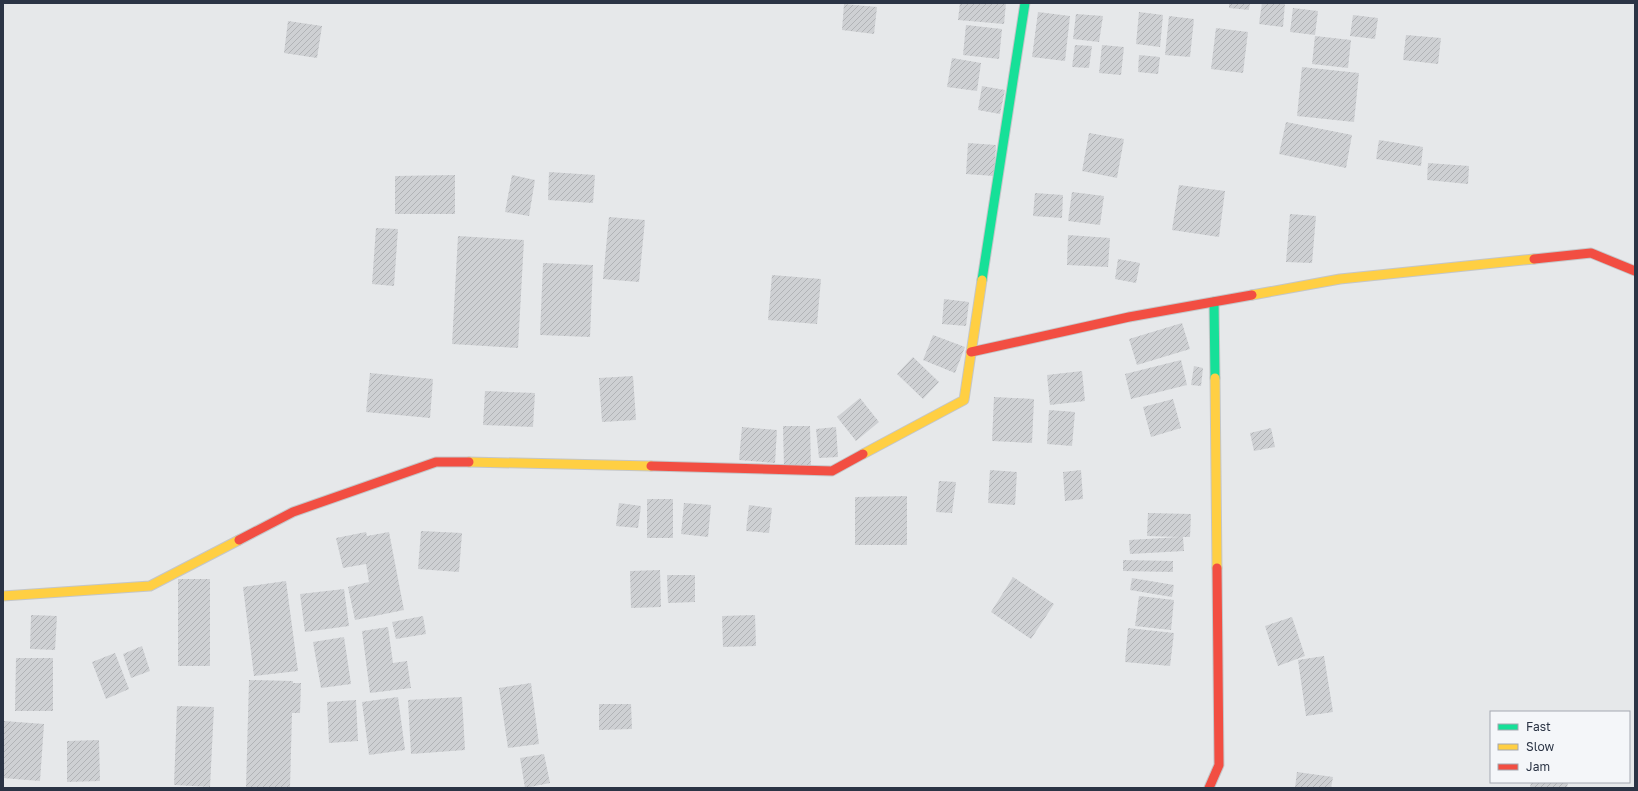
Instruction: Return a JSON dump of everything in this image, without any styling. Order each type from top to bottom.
[{"type":"street","points":[[3,596],[150,586],[293,512],[436,462],[583,464],[832,471],[964,400],[1025,3]]},
{"type":"street","points":[[972,352],[1129,317],[1340,279],[1591,252],[1635,271]]},
{"type":"street","points":[[1209,788],[1219,765],[1214,302]]},
{"type":"building","points":[[960,3],[1006,3],[1004,24],[958,20]]},
{"type":"building","points":[[1229,3],[1250,3],[1249,10],[1229,8]]},
{"type":"building","points":[[1262,3],[1285,3],[1283,27],[1259,24]]},
{"type":"building","points":[[844,4],[877,7],[874,34],[842,30]]},
{"type":"building","points":[[1293,8],[1318,11],[1315,35],[1290,32]]},
{"type":"building","points":[[1038,12],[1070,16],[1065,61],[1032,57]]},
{"type":"building","points":[[1139,12],[1163,15],[1160,47],[1136,44]]},
{"type":"building","points":[[1076,14],[1103,16],[1099,42],[1073,39]]},
{"type":"building","points":[[1353,15],[1378,18],[1375,39],[1350,36]]},
{"type":"building","points":[[1169,16],[1194,19],[1190,57],[1165,55]]},
{"type":"building","points":[[288,21],[322,26],[317,58],[284,53]]},
{"type":"building","points":[[966,25],[1002,29],[999,59],[963,55]]},
{"type":"building","points":[[1216,28],[1248,32],[1243,73],[1211,69]]},
{"type":"building","points":[[1406,35],[1441,38],[1438,64],[1403,60]]},
{"type":"building","points":[[1315,36],[1351,40],[1348,68],[1312,64]]},
{"type":"building","points":[[1075,45],[1092,46],[1089,68],[1072,67]]},
{"type":"building","points":[[1102,45],[1124,47],[1121,75],[1099,73]]},
{"type":"building","points":[[1139,55],[1160,57],[1158,74],[1138,72]]},
{"type":"building","points":[[952,58],[981,63],[977,91],[947,87]]},
{"type":"building","points":[[1302,67],[1359,73],[1354,122],[1297,116]]},
{"type":"building","points":[[982,86],[1005,90],[1000,114],[978,110]]},
{"type":"building","points":[[1286,122],[1352,135],[1346,168],[1279,154]]},
{"type":"building","points":[[1089,133],[1124,139],[1117,178],[1082,171]]},
{"type":"building","points":[[1379,140],[1423,147],[1421,166],[1376,159]]},
{"type":"building","points":[[968,143],[996,145],[994,176],[966,174]]},
{"type":"building","points":[[1428,163],[1469,166],[1468,184],[1427,180]]},
{"type":"building","points":[[549,172],[595,175],[593,203],[548,200]]},
{"type":"building","points":[[455,175],[455,214],[395,214],[395,176]]},
{"type":"building","points":[[512,175],[535,180],[529,216],[505,212]]},
{"type":"building","points":[[1179,185],[1225,191],[1219,237],[1172,230]]},
{"type":"building","points":[[1072,192],[1104,196],[1100,225],[1068,221]]},
{"type":"building","points":[[1035,193],[1063,195],[1062,218],[1033,216]]},
{"type":"building","points":[[1290,214],[1316,216],[1312,263],[1286,262]]},
{"type":"building","points":[[609,217],[645,220],[639,282],[603,279]]},
{"type":"building","points":[[376,228],[398,229],[394,286],[372,284]]},
{"type":"building","points":[[1068,235],[1110,238],[1108,267],[1067,265]]},
{"type":"building","points":[[458,236],[524,240],[518,348],[452,344]]},
{"type":"building","points":[[1118,259],[1140,263],[1136,283],[1115,279]]},
{"type":"building","points":[[543,263],[593,265],[590,337],[540,335]]},
{"type":"building","points":[[772,275],[821,279],[817,324],[768,320]]},
{"type":"building","points":[[944,299],[969,302],[966,326],[942,324]]},
{"type":"building","points":[[1182,323],[1190,349],[1137,365],[1129,339]]},
{"type":"building","points":[[933,335],[965,347],[955,373],[923,360]]},
{"type":"building","points":[[913,357],[939,382],[923,399],[897,374]]},
{"type":"building","points":[[1181,360],[1187,385],[1131,399],[1125,374]]},
{"type":"building","points":[[1194,366],[1203,368],[1201,386],[1191,385]]},
{"type":"building","points":[[1082,371],[1085,401],[1050,405],[1047,375]]},
{"type":"building","points":[[370,373],[433,379],[430,418],[366,412]]},
{"type":"building","points":[[633,376],[636,420],[602,422],[599,378]]},
{"type":"building","points":[[485,391],[535,393],[533,427],[483,425]]},
{"type":"building","points":[[994,397],[1034,399],[1032,443],[992,441]]},
{"type":"building","points":[[860,398],[879,422],[856,441],[837,417]]},
{"type":"building","points":[[1173,399],[1181,428],[1151,437],[1143,407]]},
{"type":"building","points":[[1049,410],[1075,412],[1072,446],[1047,444]]},
{"type":"building","points":[[783,426],[810,426],[811,468],[784,468]]},
{"type":"building","points":[[742,427],[777,430],[775,463],[739,460]]},
{"type":"building","points":[[836,427],[838,457],[819,458],[816,429]]},
{"type":"building","points":[[1271,428],[1275,447],[1254,451],[1250,433]]},
{"type":"building","points":[[990,470],[1017,472],[1015,505],[988,503]]},
{"type":"building","points":[[1081,470],[1083,499],[1065,501],[1063,472]]},
{"type":"building","points":[[939,481],[956,482],[952,513],[936,512]]},
{"type":"building","points":[[907,496],[907,545],[855,545],[855,497]]},
{"type":"building","points":[[647,499],[673,499],[673,538],[647,538]]},
{"type":"building","points":[[619,503],[641,506],[638,528],[616,526]]},
{"type":"building","points":[[684,503],[711,505],[708,537],[681,534]]},
{"type":"building","points":[[749,505],[772,508],[769,533],[746,531]]},
{"type":"building","points":[[1148,513],[1191,514],[1190,537],[1183,537],[1184,551],[1130,554],[1129,540],[1180,537],[1147,536]]},
{"type":"building","points":[[421,531],[462,533],[459,572],[418,569]]},
{"type":"building","points":[[366,532],[367,536],[389,532],[404,610],[355,620],[348,587],[369,582],[366,564],[343,568],[336,538]]},
{"type":"building","points":[[1123,560],[1173,561],[1173,572],[1123,571]]},
{"type":"building","points":[[660,570],[661,607],[631,608],[630,571]]},
{"type":"building","points":[[667,575],[695,575],[695,602],[668,603]]},
{"type":"building","points":[[1013,577],[1054,604],[1031,639],[991,612]]},
{"type":"building","points":[[1132,578],[1174,585],[1172,597],[1130,590]]},
{"type":"building","points":[[178,579],[210,579],[210,666],[178,666]]},
{"type":"building","points":[[286,581],[298,671],[254,676],[243,587]]},
{"type":"building","points":[[344,589],[349,626],[305,632],[300,594]]},
{"type":"building","points":[[1139,596],[1174,600],[1171,630],[1135,626]]},
{"type":"building","points":[[31,615],[57,616],[55,650],[30,649]]},
{"type":"building","points":[[755,615],[756,646],[723,647],[722,616]]},
{"type":"building","points":[[423,616],[426,634],[396,639],[392,622]]},
{"type":"building","points":[[1292,617],[1305,656],[1278,666],[1265,626]]},
{"type":"building","points":[[388,627],[393,663],[407,661],[411,688],[370,693],[362,631]]},
{"type":"building","points":[[1128,628],[1174,633],[1170,666],[1125,662]]},
{"type":"building","points":[[344,637],[351,684],[321,688],[313,642]]},
{"type":"building","points":[[142,646],[150,671],[131,678],[123,654]]},
{"type":"building","points":[[115,653],[129,689],[106,699],[92,662]]},
{"type":"building","points":[[1324,656],[1333,712],[1306,716],[1298,660]]},
{"type":"building","points":[[16,658],[53,658],[53,711],[15,711]]},
{"type":"building","points":[[249,680],[293,681],[293,683],[301,683],[300,713],[292,713],[290,788],[246,788]]},
{"type":"building","points":[[531,683],[539,744],[508,748],[499,688]]},
{"type":"building","points":[[398,697],[405,750],[369,755],[362,702]]},
{"type":"building","points":[[462,697],[465,750],[411,754],[408,700]]},
{"type":"building","points":[[356,700],[358,741],[329,743],[327,702]]},
{"type":"building","points":[[599,704],[631,704],[632,729],[599,730]]},
{"type":"building","points":[[177,706],[214,707],[210,787],[174,785]]},
{"type":"building","points":[[4,721],[44,724],[40,781],[3,778]]},
{"type":"building","points":[[99,740],[100,781],[67,782],[67,741]]},
{"type":"building","points":[[544,754],[550,783],[525,788],[520,758]]},
{"type":"building","points":[[1297,772],[1333,777],[1331,788],[1295,788]]},
{"type":"building","points":[[1531,783],[1568,783],[1567,788],[1530,788]]},
{"type":"traffic: fast","points":[[982,280],[1025,3]]},
{"type":"traffic: fast","points":[[1214,302],[1215,378]]},
{"type":"traffic: slow","points":[[1252,295],[1340,279],[1534,259]]},
{"type":"traffic: slow","points":[[863,454],[964,400],[982,280]]},
{"type":"traffic: slow","points":[[1215,378],[1217,568]]},
{"type":"traffic: slow","points":[[469,462],[651,466]]},
{"type":"traffic: slow","points":[[3,596],[150,586],[239,540]]},
{"type":"traffic: jam","points":[[1534,259],[1591,253],[1635,271]]},
{"type":"traffic: jam","points":[[971,352],[1129,317],[1252,295]]},
{"type":"traffic: jam","points":[[651,466],[832,471],[863,454]]},
{"type":"traffic: jam","points":[[239,540],[293,512],[436,462],[469,462]]},
{"type":"traffic: jam","points":[[1209,788],[1219,765],[1217,568]]}]
